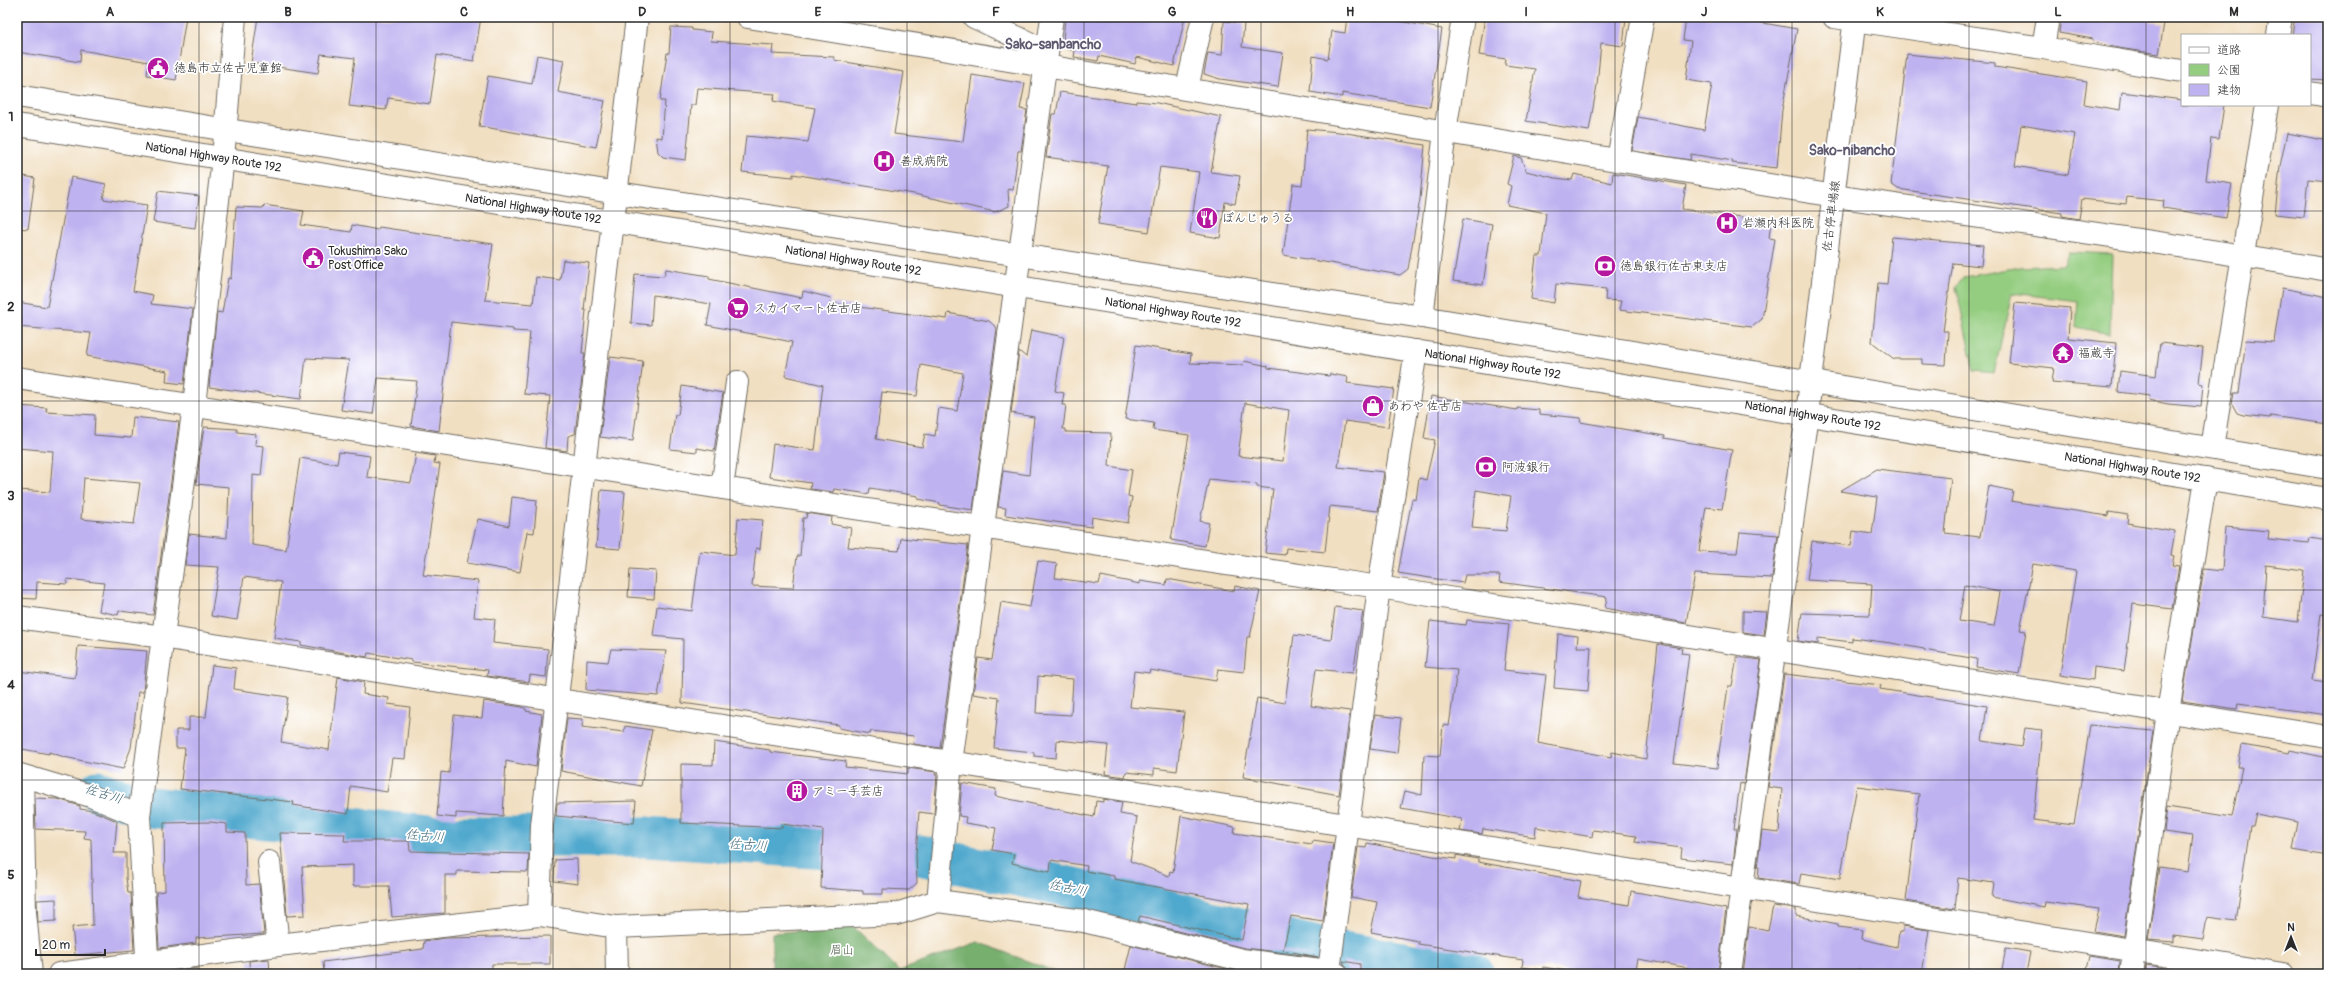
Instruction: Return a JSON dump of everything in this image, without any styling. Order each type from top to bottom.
[{"type":"main road","points":[[147,969],[140,807],[194,405],[226,131],[236,17]]},
{"type":"main road","points":[[539,915],[542,834],[556,700],[586,467],[637,17]]},
{"type":"main road","points":[[748,17],[1046,58],[1187,88],[1445,132],[1834,196],[2242,255],[2328,270]]},
{"type":"main road","points":[[974,17],[1046,58]]},
{"type":"main road","points":[[938,901],[942,844],[951,763],[981,528],[1052,17]]},
{"type":"main road","points":[[1187,88],[1203,17]]},
{"type":"main road","points":[[1422,318],[1445,132],[1463,17]]},
{"type":"main road","points":[[1618,160],[1643,17]]},
{"type":"main road","points":[[2043,48],[2048,17]]},
{"type":"main road","points":[[2278,34],[2281,17]]},
{"type":"main road","points":[[1848,18],[2181,71]]},
{"type":"main road","name":"佐古停車場線","points":[[1730,974],[1776,650],[1834,196],[1848,18]]},
{"type":"main road","points":[[2311,93],[2328,96]]},
{"type":"main road","points":[[17,96],[226,131],[618,193],[1019,254],[1422,318],[1811,381],[2328,468]]},
{"type":"main road","points":[[2212,448],[2267,106]]},
{"type":"main road","name":"National Highway Route 192","points":[[17,125],[1015,285],[2328,499]]},
{"type":"main road","points":[[59,974],[147,969],[278,945],[539,915],[616,926],[896,914],[938,901],[1084,921],[1242,960],[1332,967],[1346,826],[1379,587],[1416,351]]},
{"type":"main road","points":[[17,378],[981,528],[1379,587],[2328,737]]},
{"type":"main road","points":[[722,488],[737,382]]},
{"type":"main road","points":[[2131,974],[2168,712],[2206,479]]},
{"type":"main road","points":[[17,617],[163,638],[1346,826],[1742,887],[2283,974]]},
{"type":"main road","points":[[31,974],[25,912],[19,775],[91,796],[140,807]]},
{"type":"main road","points":[[269,862],[278,945]]},
{"type":"main road","points":[[616,926],[617,974]]},
{"type":"green space","points":[[2068,252],[2112,254],[2110,334],[2076,327],[2078,301],[2012,293],[1994,373],[1974,371],[1956,287],[1964,277],[2020,267],[2064,265]]},
{"type":"green space","name":"眉山","points":[[853,926],[899,971],[978,942],[1061,974],[772,974],[772,933]]},
{"type":"building","points":[[17,17],[186,17],[176,80],[147,75],[149,62],[81,50],[80,62],[17,52]]},
{"type":"building","points":[[258,17],[481,17],[474,61],[437,55],[430,104],[388,98],[386,110],[349,106],[355,58],[321,54],[318,73],[251,63]]},
{"type":"building","points":[[1065,17],[1121,20],[1122,17],[1185,17],[1174,66],[1137,57],[1135,64],[1099,56],[1098,61],[1074,57],[1075,51],[1066,49],[1067,43],[1063,42]]},
{"type":"building","points":[[1347,17],[1377,17],[1442,29],[1430,107],[1342,93],[1342,97],[1310,92],[1313,56],[1328,59],[1332,31],[1345,33]]},
{"type":"building","points":[[1485,17],[1626,17],[1623,46],[1601,43],[1597,85],[1589,131],[1526,121],[1535,69],[1505,65],[1506,59],[1479,55]]},
{"type":"building","points":[[1686,17],[1729,17],[1797,29],[1782,110],[1777,168],[1732,163],[1733,161],[1691,154],[1690,160],[1632,151],[1638,117],[1704,130],[1712,84],[1686,80],[1691,41],[1683,40]]},
{"type":"building","points":[[2061,17],[2123,17],[2164,23],[2159,54],[2118,48],[2093,42],[2093,39],[2059,33]]},
{"type":"building","points":[[2295,17],[2328,20],[2328,80],[2311,79],[2311,34],[2292,34]]},
{"type":"building","points":[[1224,21],[1244,23],[1242,47],[1283,53],[1278,87],[1220,79],[1204,74],[1208,53],[1222,55]]},
{"type":"building","points":[[671,27],[692,28],[692,30],[712,32],[711,41],[773,45],[772,54],[834,57],[834,60],[904,72],[894,134],[963,142],[972,75],[1025,84],[1020,109],[1027,110],[1021,151],[1018,151],[1013,190],[1008,189],[1009,206],[995,212],[914,194],[793,174],[793,177],[742,172],[746,136],[808,142],[815,108],[773,101],[775,94],[697,88],[695,105],[691,105],[686,160],[663,157],[658,152],[656,137],[662,138],[665,101],[660,101],[667,53],[669,53]]},
{"type":"building","points":[[1907,54],[1995,63],[1995,67],[2087,81],[2084,104],[2120,110],[2122,92],[2181,100],[2181,106],[2224,106],[2219,139],[2211,138],[2206,180],[2232,184],[2226,218],[2163,208],[2164,201],[2127,197],[2126,204],[2082,199],[2079,219],[2062,216],[2062,213],[1898,189],[1891,184]],"holes":[[[2021,125],[2075,134],[2068,175],[2015,166]]]},
{"type":"building","points":[[537,55],[564,60],[558,92],[605,101],[596,147],[479,126],[488,76],[532,84]]},
{"type":"building","points":[[1060,92],[1136,103],[1136,101],[1157,103],[1221,117],[1211,172],[1240,176],[1235,204],[1225,202],[1220,238],[1190,233],[1199,172],[1160,167],[1149,232],[1098,224],[1108,166],[1046,157],[1052,114],[1056,114]]},
{"type":"building","points":[[1307,129],[1339,132],[1425,145],[1420,199],[1408,269],[1400,275],[1283,255],[1293,184],[1302,185]]},
{"type":"building","points":[[2287,133],[2328,141],[2328,181],[2308,179],[2304,217],[2275,214],[2280,166]]},
{"type":"building","points":[[1514,156],[1521,158],[1526,171],[1555,178],[1572,180],[1574,174],[1612,183],[1613,173],[1686,185],[1682,209],[1771,221],[1769,238],[1775,239],[1762,319],[1752,327],[1619,310],[1621,301],[1605,300],[1606,289],[1556,284],[1554,303],[1531,299],[1536,256],[1541,256],[1546,213],[1507,205],[1511,186],[1507,184]]},
{"type":"building","points":[[17,175],[35,178],[28,229],[17,228]]},
{"type":"building","points":[[71,177],[106,184],[103,199],[147,205],[133,291],[153,295],[151,304],[193,309],[184,384],[166,382],[167,371],[87,356],[91,333],[17,327],[17,302],[47,307]]},
{"type":"building","points":[[158,191],[199,196],[195,228],[153,222]]},
{"type":"building","points":[[264,205],[304,211],[301,225],[351,232],[352,225],[378,230],[379,227],[493,244],[485,300],[533,304],[536,277],[560,280],[563,260],[589,263],[584,310],[586,310],[582,353],[585,353],[575,434],[568,436],[567,451],[545,448],[550,396],[524,394],[530,332],[451,322],[439,431],[411,426],[417,381],[378,378],[373,414],[341,410],[349,360],[306,358],[301,399],[209,387],[217,312],[222,313],[228,278],[231,279],[236,207],[263,208]]},
{"type":"building","points":[[1463,219],[1492,224],[1483,285],[1453,281]]},
{"type":"building","points":[[1892,237],[1983,245],[1981,266],[1953,263],[1943,331],[1948,331],[1946,365],[1922,364],[1922,359],[1894,359],[1872,342],[1878,283],[1887,284]]},
{"type":"building","points":[[666,269],[709,276],[709,279],[802,298],[803,291],[831,298],[830,303],[947,319],[948,313],[989,321],[997,328],[973,510],[940,505],[940,503],[918,499],[918,496],[870,488],[869,494],[834,489],[833,492],[810,489],[811,483],[769,477],[773,444],[815,450],[823,385],[785,376],[792,342],[707,325],[711,304],[653,295],[651,325],[631,323],[635,274],[664,276]],"holes":[[[921,365],[963,373],[957,411],[939,408],[935,436],[925,434],[922,447],[876,439],[882,392],[917,396]]]},
{"type":"building","points":[[2282,288],[2328,297],[2328,424],[2270,416],[2270,418],[2243,415],[2237,413],[2232,404],[2234,393],[2239,393],[2246,340],[2274,342]]},
{"type":"building","name":"福蔵寺","points":[[2015,303],[2070,308],[2068,338],[2116,343],[2112,387],[2052,382],[2054,368],[2009,363]]},
{"type":"building","points":[[1031,330],[1064,337],[1055,391],[1064,393],[1062,405],[1066,405],[1063,429],[1066,429],[1066,432],[1111,433],[1109,466],[1132,470],[1128,496],[1132,497],[1128,523],[1092,517],[1091,527],[1005,515],[1006,508],[998,507],[1003,471],[1029,475],[1034,417],[1011,413],[1019,351],[1026,357]]},
{"type":"building","points":[[2160,343],[2203,348],[2199,383],[2203,384],[2201,407],[2168,404],[2149,400],[2150,396],[2118,392],[2120,371],[2156,376]]},
{"type":"building","points":[[1136,345],[1191,354],[1190,363],[1243,365],[1244,361],[1268,366],[1268,368],[1348,377],[1347,383],[1394,389],[1388,427],[1345,421],[1338,467],[1384,472],[1378,511],[1330,506],[1325,552],[1286,548],[1285,555],[1265,553],[1273,489],[1257,487],[1257,484],[1209,479],[1200,521],[1209,523],[1205,546],[1171,540],[1189,435],[1153,430],[1154,423],[1125,419]],"holes":[[[1245,403],[1289,410],[1283,461],[1238,456]]]},
{"type":"building","points":[[610,357],[643,361],[633,441],[600,437]]},
{"type":"building","points":[[682,386],[723,393],[714,451],[697,448],[697,452],[670,449],[675,415],[678,415]]},
{"type":"building","points":[[1431,396],[1517,410],[1517,408],[1539,410],[1539,414],[1581,418],[1580,422],[1665,436],[1664,438],[1732,450],[1722,509],[1706,507],[1699,551],[1737,553],[1740,532],[1778,535],[1772,578],[1695,574],[1686,623],[1605,608],[1607,597],[1499,582],[1500,575],[1465,575],[1463,583],[1398,573],[1412,499],[1416,500],[1419,478],[1426,480],[1435,440],[1424,438]],"holes":[[[1476,490],[1511,496],[1506,531],[1472,528]]]},
{"type":"building","points":[[17,406],[47,408],[46,412],[95,415],[94,435],[131,438],[133,417],[179,422],[153,615],[119,611],[118,615],[99,611],[104,583],[67,579],[67,584],[37,582],[36,599],[17,598],[17,490],[50,492],[53,451],[17,448]],"holes":[[[84,478],[140,483],[134,524],[81,519]]]},
{"type":"building","points":[[204,427],[237,429],[237,432],[256,434],[255,445],[264,446],[261,476],[253,475],[252,545],[286,550],[300,458],[337,464],[339,452],[370,456],[367,477],[411,483],[416,453],[435,456],[434,463],[440,464],[423,575],[478,581],[474,617],[495,619],[493,643],[548,649],[546,677],[530,675],[529,682],[487,676],[488,670],[412,662],[412,660],[368,653],[367,657],[301,645],[301,642],[274,638],[281,582],[244,577],[237,620],[211,616],[219,567],[185,565],[189,534],[227,538],[229,487],[196,484]]},
{"type":"building","points":[[1877,469],[1951,478],[1945,533],[1980,537],[1989,486],[2013,491],[2011,501],[2108,516],[2109,512],[2128,515],[2127,523],[2175,531],[2171,555],[2174,556],[2172,565],[2179,566],[2172,609],[2133,604],[2124,671],[2094,667],[2093,680],[2060,675],[2076,571],[2033,564],[2020,630],[2026,631],[2019,674],[1976,667],[1977,659],[1891,643],[1852,638],[1852,642],[1818,638],[1818,644],[1798,641],[1802,613],[1870,615],[1872,584],[1807,580],[1812,541],[1851,546],[1853,531],[1872,534],[1877,497],[1840,491]],"holes":[[[1965,585],[2000,592],[1994,626],[1959,621]]]},
{"type":"building","points":[[601,490],[625,492],[620,549],[596,547]]},
{"type":"building","points":[[512,497],[537,500],[534,533],[527,532],[520,572],[467,563],[478,519],[509,526]]},
{"type":"building","points":[[807,513],[832,517],[831,524],[851,528],[848,547],[899,551],[901,538],[968,545],[940,748],[913,744],[914,736],[871,731],[870,734],[839,728],[839,725],[682,703],[683,639],[653,636],[657,606],[692,611],[700,551],[735,555],[738,518],[763,520],[760,549],[756,548],[752,586],[793,588],[797,556],[800,556],[803,518],[806,518]]},
{"type":"building","points":[[2225,527],[2269,531],[2268,539],[2309,543],[2310,538],[2328,541],[2328,615],[2321,614],[2312,680],[2328,682],[2328,715],[2238,703],[2237,709],[2182,701],[2204,569],[2222,571]],"holes":[[[2266,565],[2304,570],[2298,622],[2263,617]]]},
{"type":"building","points":[[1038,561],[1057,564],[1055,578],[1099,584],[1101,576],[1140,584],[1140,581],[1166,585],[1167,579],[1234,591],[1235,586],[1260,591],[1250,637],[1247,637],[1244,672],[1218,669],[1216,681],[1150,670],[1149,673],[1134,671],[1130,707],[1184,712],[1177,771],[1154,768],[1154,775],[1126,772],[1125,777],[1105,774],[1108,745],[1057,740],[1056,758],[1034,756],[1034,752],[994,748],[999,698],[973,694],[978,658],[992,660],[1001,602],[1030,607]],"holes":[[[1038,676],[1073,679],[1071,715],[1036,713]]]},
{"type":"building","points":[[630,569],[656,571],[654,599],[628,597]]},
{"type":"building","points":[[1335,607],[1363,611],[1353,673],[1316,669],[1311,706],[1350,711],[1339,795],[1243,777],[1257,698],[1285,703],[1294,635],[1331,640]]},
{"type":"building","points":[[1743,611],[1767,612],[1764,635],[1743,632]]},
{"type":"building","points":[[1467,620],[1509,624],[1504,670],[1546,675],[1538,743],[1611,757],[1612,752],[1646,759],[1658,644],[1682,648],[1681,653],[1689,654],[1674,763],[1717,768],[1728,686],[1732,686],[1737,657],[1761,660],[1744,784],[1740,783],[1734,829],[1737,829],[1733,864],[1681,858],[1682,848],[1635,842],[1636,836],[1593,830],[1592,837],[1536,827],[1535,837],[1483,829],[1482,834],[1460,831],[1462,819],[1401,808],[1405,791],[1422,795],[1424,755],[1440,756],[1443,725],[1449,726],[1457,670],[1425,667],[1430,621],[1466,625]]},
{"type":"building","points":[[1558,634],[1578,636],[1577,647],[1591,647],[1588,691],[1554,688]]},
{"type":"building","points":[[78,646],[147,651],[143,692],[138,692],[131,748],[123,769],[64,757],[49,752],[49,754],[17,748],[17,671],[75,678]]},
{"type":"building","points":[[611,649],[666,651],[658,696],[586,690],[587,660],[608,662]]},
{"type":"building","points":[[212,665],[236,668],[234,689],[288,697],[281,742],[329,750],[338,677],[364,682],[363,694],[389,698],[388,704],[410,707],[405,759],[392,758],[387,792],[351,786],[348,814],[293,805],[294,802],[180,789],[185,748],[176,748],[176,730],[189,730],[189,717],[206,717]]},
{"type":"building","points":[[1784,674],[1881,685],[1880,689],[1987,706],[1982,741],[2022,747],[2025,728],[2042,730],[2033,820],[2074,825],[2090,725],[2153,731],[2124,936],[2094,931],[2099,909],[2045,902],[2044,907],[1992,897],[1994,883],[1958,878],[1955,909],[1906,901],[1919,794],[1857,786],[1840,879],[1801,873],[1799,884],[1758,878],[1759,867],[1757,867],[1762,831],[1779,833],[1782,789],[1768,787]]},
{"type":"building","points":[[484,701],[522,707],[526,709],[526,711],[542,714],[536,767],[506,761],[503,816],[456,813],[456,818],[437,816],[441,772],[449,773],[454,715],[482,718]]},
{"type":"building","points":[[1375,715],[1401,718],[1397,753],[1370,749]]},
{"type":"building","points":[[567,718],[583,719],[582,727],[624,732],[625,726],[652,730],[641,786],[561,771]]},
{"type":"building","points":[[714,742],[770,750],[770,752],[846,761],[845,767],[908,774],[908,768],[936,772],[934,814],[919,812],[916,855],[917,883],[909,890],[883,889],[883,894],[863,894],[863,891],[821,888],[823,830],[782,824],[782,828],[681,823],[681,764],[713,765]]},
{"type":"building","points":[[2242,745],[2289,753],[2290,750],[2328,758],[2328,856],[2293,850],[2298,822],[2256,814],[2253,826],[2250,826],[2236,921],[2207,917],[2203,940],[2174,936],[2174,942],[2148,940],[2159,867],[2188,871],[2193,836],[2164,832],[2167,807],[2232,817],[2242,767],[2238,767]]},
{"type":"building","points":[[962,783],[996,789],[995,796],[1094,817],[1096,801],[1103,802],[1103,799],[1122,802],[1120,814],[1137,817],[1130,861],[1169,876],[1170,871],[1173,872],[1181,816],[1235,827],[1234,833],[1312,844],[1313,840],[1333,843],[1323,921],[1291,916],[1283,950],[1318,957],[1244,948],[1138,921],[1140,916],[1242,940],[1249,904],[1114,879],[1114,876],[1086,871],[1087,866],[1051,860],[1050,872],[1012,863],[1014,854],[992,850],[996,828],[965,823],[966,817],[959,816]]},
{"type":"building","points":[[35,798],[58,799],[80,806],[80,809],[93,811],[117,821],[114,853],[126,853],[126,878],[128,893],[131,893],[134,950],[75,955],[72,927],[93,925],[91,839],[84,838],[85,831],[36,829]]},
{"type":"building","points":[[636,801],[634,823],[556,816],[557,803]]},
{"type":"building","points":[[210,822],[227,824],[227,832],[245,833],[246,885],[259,884],[264,934],[196,938],[196,943],[159,948],[156,892],[165,891],[164,823]]},
{"type":"building","points":[[280,833],[345,834],[344,841],[409,841],[410,851],[529,854],[528,872],[457,871],[457,875],[445,875],[445,913],[392,917],[389,886],[353,886],[353,865],[302,867],[305,915],[287,916]]},
{"type":"building","points":[[1367,843],[1433,856],[1456,859],[1456,855],[1478,859],[1478,862],[1581,881],[1578,897],[1629,905],[1631,891],[1726,909],[1718,974],[1688,974],[1689,968],[1638,959],[1635,974],[1583,974],[1543,967],[1542,970],[1522,967],[1523,960],[1418,944],[1418,941],[1371,932],[1377,902],[1351,897],[1358,847],[1366,848]]},
{"type":"building","points":[[577,859],[578,884],[554,881],[555,860]]},
{"type":"building","points":[[56,899],[56,921],[38,922],[37,900]]},
{"type":"building","points":[[1773,906],[1796,909],[1796,916],[1838,924],[1838,927],[1863,930],[1862,939],[1897,947],[1899,932],[1903,932],[1903,926],[1929,930],[1922,974],[1885,974],[1858,969],[1858,974],[1743,974],[1749,927],[1768,931]]},
{"type":"building","points":[[550,936],[550,964],[492,964],[492,974],[324,974],[323,962],[423,949],[424,941],[445,938]]},
{"type":"building","points":[[1131,945],[1239,972],[1253,974],[1124,974]]},
{"type":"building","points":[[2006,948],[2030,952],[2026,974],[2001,974]]},
{"type":"building","points":[[2090,956],[2120,961],[2119,974],[2086,974]]},
{"type":"building","points":[[269,959],[270,974],[250,974],[249,961]]},
{"type":"building","points":[[1343,961],[1360,964],[1360,974],[1349,974]]},
{"type":"building","points":[[2145,965],[2162,967],[2160,974],[2144,974]]},
{"type":"building","points":[[197,968],[197,974],[164,974],[164,973]]},
{"type":"waterway","name":"佐古川","points":[[98,791],[149,807],[438,837],[645,837],[919,855],[1107,895],[1325,949],[1474,974]]},
{"type":"place","name":"徳島市立佐古児童館","points":[[158,68]]},
{"type":"place","name":"善成病院","points":[[884,161]]},
{"type":"place","name":"ぼんじゅうる","points":[[1207,218]]},
{"type":"place","name":"岩瀬内科医院","points":[[1727,223]]},
{"type":"place","name":"Tokushima Sako Post Office","points":[[313,258]]},
{"type":"place","name":"徳島銀行佐古東支店","points":[[1605,266]]},
{"type":"place","name":"スカイマート佐古店","points":[[738,308]]},
{"type":"place","name":"福蔵寺","points":[[2063,353]]},
{"type":"place","name":"あわや 佐古店","points":[[1373,406]]},
{"type":"place","name":"阿波銀行","points":[[1486,467]]},
{"type":"place","name":"アミー手芸店","points":[[797,791]]},
{"type":"district","name":"Sako-sanbancho","points":[[1053,44]]},
{"type":"district","name":"Sako-nibancho","points":[[1852,150]]}]
